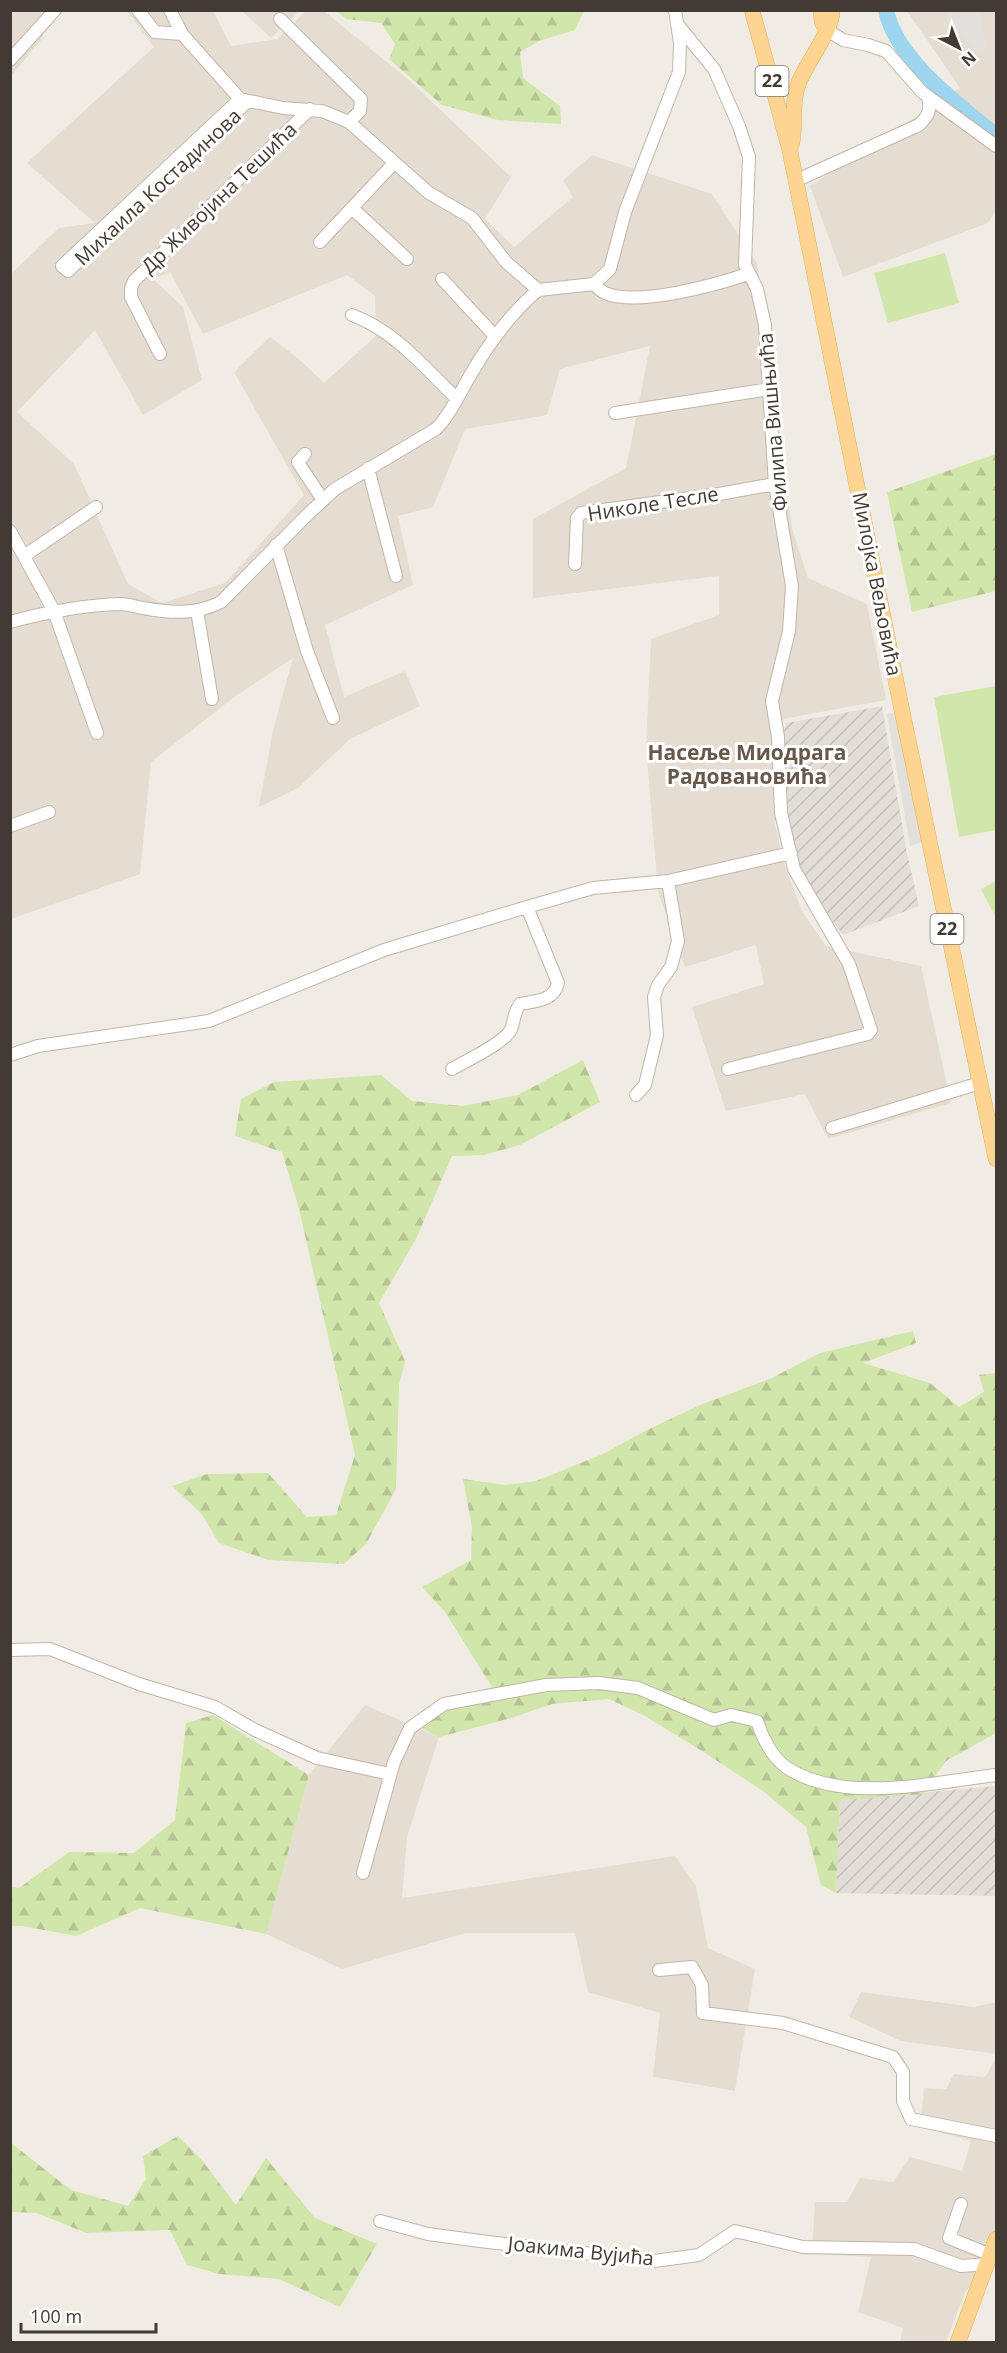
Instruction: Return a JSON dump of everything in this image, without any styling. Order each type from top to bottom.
[{"type":"main road","name":"Милојка Вељовића","points":[[752,10],[790,151],[996,1160]]},
{"type":"main road","points":[[821,10],[822,22],[827,30]]},
{"type":"main road","points":[[790,151],[796,92],[802,74],[827,30],[833,16],[832,10]]},
{"type":"main road","points":[[958,2343],[996,2239]]},
{"type":"street","points":[[10,60],[55,10]]},
{"type":"street","points":[[138,10],[155,32],[182,34]]},
{"type":"street","points":[[170,10],[182,34],[244,100],[335,115],[349,122],[429,193],[472,218],[506,262],[538,290]]},
{"type":"street","points":[[10,622],[54,611],[125,604],[163,611],[196,611],[221,602],[335,489],[368,468],[425,438],[436,429],[445,420],[456,398],[495,336],[538,290],[594,284],[610,269],[625,212],[676,81],[680,61],[675,10]]},
{"type":"street","points":[[280,19],[362,99],[360,111],[349,122]]},
{"type":"street","name":"Филипа Вишњића","points":[[678,25],[714,69],[747,149],[749,169],[745,265],[757,288],[761,302],[770,389],[775,484],[792,586],[789,631],[772,701],[778,736],[781,813],[794,868],[849,964],[871,1030],[868,1034],[728,1069]]},
{"type":"street","points":[[827,30],[843,40],[886,51],[910,81],[928,97],[996,146]]},
{"type":"street","points":[[795,182],[919,125],[928,117],[930,109],[928,97]]},
{"type":"street","name":"Михаила Костадинова","points":[[244,100],[68,271],[62,266],[244,100]]},
{"type":"street","name":"Др Живојина Тешића","points":[[160,354],[131,297],[134,280],[310,110]]},
{"type":"street","points":[[320,242],[353,209],[393,163]]},
{"type":"street","points":[[353,209],[407,259]]},
{"type":"street","points":[[594,284],[603,292],[612,295],[651,296],[722,283],[748,274]]},
{"type":"street","points":[[442,279],[495,336]]},
{"type":"street","points":[[352,315],[382,329],[399,342],[456,398]]},
{"type":"street","points":[[615,413],[770,389]]},
{"type":"street","points":[[304,454],[299,464],[323,500]]},
{"type":"street","points":[[368,468],[396,576]]},
{"type":"street","name":"Николе Тесле","points":[[575,564],[577,518],[581,513],[775,484]]},
{"type":"street","points":[[24,556],[96,507]]},
{"type":"street","points":[[10,531],[54,611],[97,733]]},
{"type":"street","points":[[276,545],[307,651],[333,718]]},
{"type":"street","points":[[196,611],[212,699]]},
{"type":"street","points":[[10,826],[49,812]]},
{"type":"street","points":[[10,1055],[38,1046],[209,1021],[384,950],[526,907],[594,888],[668,881],[791,853]]},
{"type":"street","points":[[636,1095],[645,1085],[657,1035],[654,997],[658,986],[671,967],[678,941],[668,881]]},
{"type":"street","points":[[452,1069],[504,1038],[512,1029],[513,1013],[520,1004],[549,998],[556,991],[558,983],[526,907]]},
{"type":"street","points":[[832,1128],[980,1083]]},
{"type":"street","points":[[10,1650],[50,1649],[139,1684],[215,1707],[255,1730],[317,1758],[390,1774]]},
{"type":"street","points":[[363,1874],[390,1774],[410,1728],[444,1704],[546,1685],[599,1683],[638,1688],[714,1720],[731,1715],[757,1721],[763,1739],[785,1766],[818,1781],[867,1790],[996,1775]]},
{"type":"street","points":[[659,1970],[693,1967],[702,1985],[703,2013],[783,2023],[893,2056],[903,2072],[903,2101],[911,2119],[996,2136]]},
{"type":"street","points":[[961,2204],[949,2238],[989,2260]]},
{"type":"street","name":"Јоакима Вујића","points":[[380,2221],[429,2234],[654,2261],[699,2255],[735,2231],[803,2247],[914,2249],[961,2266],[989,2260]]},
{"type":"shaded area","points":[[11,11],[48,11],[42,39],[11,76]]},
{"type":"shaded area","points":[[127,11],[213,11],[231,46],[277,39],[306,11],[324,11],[410,81],[511,177],[485,219],[514,247],[573,197],[563,180],[592,155],[712,194],[757,263],[792,528],[808,578],[867,604],[886,700],[783,719],[778,760],[775,824],[785,867],[802,911],[826,946],[921,966],[951,1103],[828,1139],[805,1094],[726,1111],[692,1007],[764,984],[756,945],[685,967],[658,892],[646,747],[651,639],[719,615],[719,576],[533,598],[533,519],[626,468],[650,346],[560,369],[547,415],[465,429],[433,507],[398,516],[413,585],[325,625],[344,697],[405,671],[420,706],[350,739],[298,788],[259,807],[273,730],[293,658],[237,695],[151,762],[140,874],[11,919],[11,274],[59,228],[95,223],[27,163],[154,47]],"holes":[[[170,272],[203,334],[347,275],[375,296],[376,336],[324,383],[300,360],[270,337],[234,372],[304,495],[225,583],[162,603],[128,584],[74,464],[17,412],[95,330],[143,415],[202,380],[183,307],[153,279]]]},
{"type":"shaded area","points":[[242,11],[300,11],[271,38]]},
{"type":"shaded area","points":[[907,11],[996,11],[996,211],[988,223],[843,277],[810,186],[960,88]]},
{"type":"shaded area","points":[[946,11],[980,11],[987,49],[978,51],[952,28]]},
{"type":"shaded area","points":[[882,706],[906,848],[919,906],[843,935],[796,873],[778,760],[786,723]]},
{"type":"shaded area","points":[[895,713],[922,842],[910,846],[887,714]]},
{"type":"shaded area","points":[[365,1705],[439,1737],[407,1837],[402,1898],[675,1856],[696,1886],[708,1948],[755,1969],[735,2091],[653,2077],[660,2013],[588,1992],[575,1933],[466,1933],[342,1969],[266,1934],[309,1775]]},
{"type":"shaded area","points":[[996,1786],[995,1896],[836,1893],[840,1800]]},
{"type":"shaded area","points":[[861,1992],[974,2007],[996,2002],[996,2054],[901,2041],[849,2017]]},
{"type":"shaded area","points":[[996,2058],[996,2259],[965,2292],[946,2342],[900,2342],[903,2328],[858,2312],[871,2257],[812,2254],[815,2202],[847,2202],[860,2178],[893,2182],[910,2157],[962,2171],[971,2141],[920,2127],[924,2088],[946,2089],[954,2074],[985,2077]]},
{"type":"green space","points":[[336,11],[584,11],[575,30],[539,41],[520,52],[523,78],[560,106],[561,124],[498,120],[442,105],[389,59],[395,44],[381,23],[346,19]]},
{"type":"green space","points":[[945,253],[959,303],[888,323],[874,273]]},
{"type":"green space","points":[[996,454],[996,591],[912,612],[887,492]]},
{"type":"green space","points":[[996,686],[996,830],[959,837],[934,697]]},
{"type":"green space","points":[[996,881],[996,918],[981,889]]},
{"type":"green space","points":[[583,1060],[600,1102],[520,1145],[484,1155],[452,1156],[416,1239],[379,1303],[405,1361],[399,1385],[396,1489],[366,1544],[344,1564],[268,1560],[219,1543],[201,1513],[172,1486],[207,1474],[268,1473],[307,1517],[336,1515],[355,1455],[299,1209],[282,1152],[235,1136],[241,1099],[274,1082],[381,1075],[412,1101],[463,1106],[518,1095]]},
{"type":"green space","points":[[913,1331],[916,1343],[863,1363],[930,1383],[959,1407],[984,1392],[979,1375],[996,1373],[996,1733],[946,1761],[922,1794],[840,1800],[836,1893],[821,1885],[806,1827],[763,1791],[702,1751],[643,1715],[609,1699],[552,1704],[508,1719],[439,1737],[407,1721],[451,1699],[492,1687],[445,1612],[422,1587],[471,1560],[472,1527],[463,1479],[506,1485],[536,1481],[603,1454],[700,1405],[772,1378],[820,1353]]},
{"type":"green space","points":[[213,1715],[309,1775],[266,1934],[140,1908],[76,1936],[11,1926],[11,1887],[19,1888],[69,1852],[134,1853],[175,1820],[186,1723]]},
{"type":"green space","points":[[178,2136],[201,2159],[236,2205],[266,2158],[315,2218],[377,2244],[340,2307],[279,2279],[219,2274],[187,2265],[170,2230],[86,2233],[37,2213],[11,2212],[11,2143],[71,2190],[128,2206],[146,2179],[143,2156]]},
{"type":"waterway","points":[[886,10],[892,28],[915,64],[948,96],[996,136]]},
{"type":"district","name":"Насеље Миодрага Радовановића","points":[[747,765]]}]
